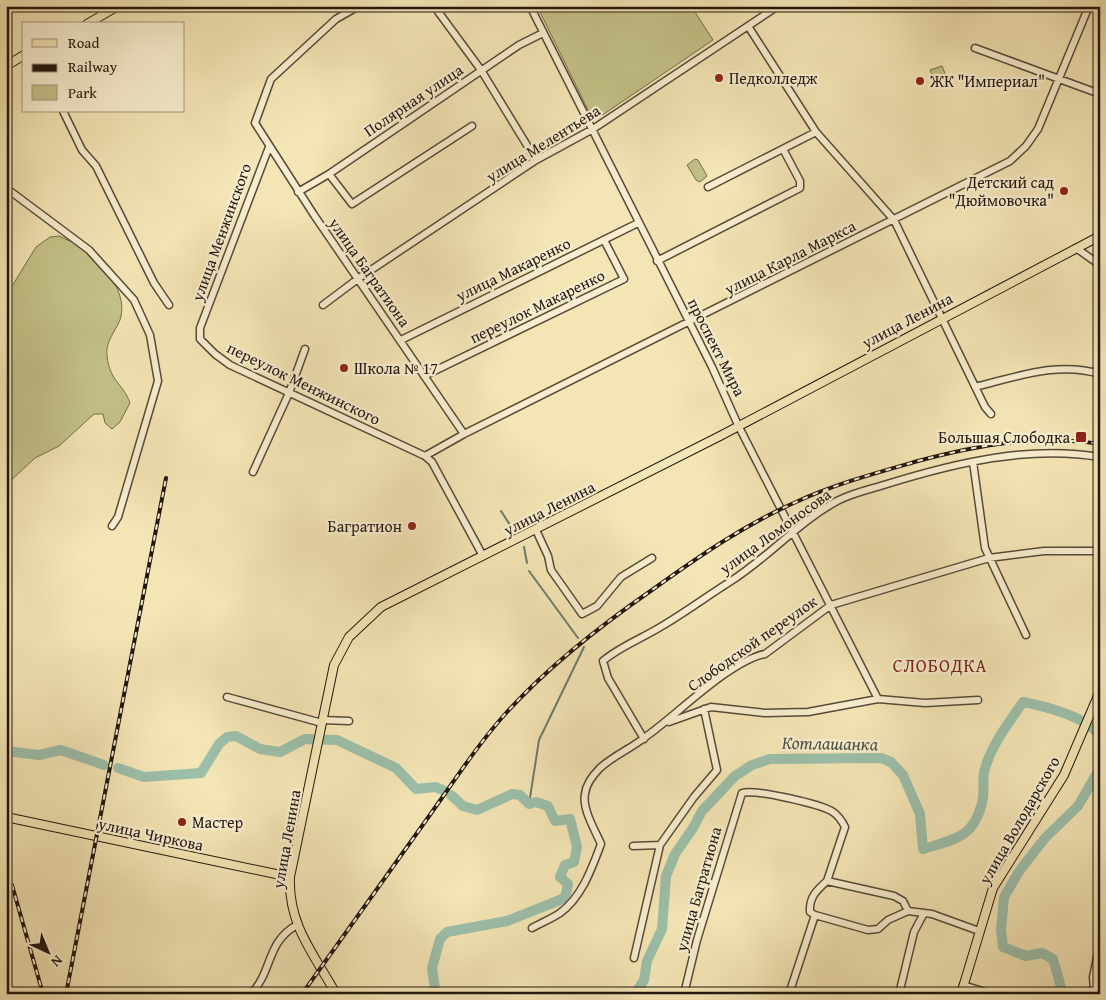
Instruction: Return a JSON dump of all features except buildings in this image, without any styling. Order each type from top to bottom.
[{"type":"main road","points":[[90,22],[118,6]]},
{"type":"main road","points":[[6,66],[22,57]]},
{"type":"main road","name":"улица Ленина","points":[[336,994],[297,925],[289,899],[290,878],[334,665],[356,629],[381,607],[738,426],[1100,236]]},
{"type":"main road","name":"улица Володарского","points":[[961,994],[993,888],[1064,775],[1099,694]]},
{"type":"main road","name":"улица Чиркова","points":[[6,817],[290,878]]},
{"type":"street","name":"улица Багратиона","points":[[359,6],[336,19],[271,79],[255,123],[298,192],[359,278],[464,434]]},
{"type":"street","points":[[434,6],[481,70],[536,160]]},
{"type":"street","name":"проспект Мира","points":[[530,6],[732,408],[738,426],[878,699]]},
{"type":"street","name":"улица Мелентьева","points":[[323,305],[359,278],[536,160],[593,129],[778,6]]},
{"type":"street","name":"улица Карла Маркса","points":[[425,456],[464,434],[1010,161],[1026,146],[1038,130],[1089,6]]},
{"type":"street","points":[[748,26],[816,132],[894,220],[943,317],[984,408],[991,414]]},
{"type":"street","name":"Полярная улица","points":[[298,192],[329,174],[519,45],[543,32]]},
{"type":"street","points":[[975,48],[1100,94]]},
{"type":"street","points":[[63,112],[82,150],[96,166],[154,283],[169,305]]},
{"type":"street","points":[[329,174],[352,204],[472,126]]},
{"type":"street","points":[[708,187],[816,132]]},
{"type":"street","name":"улица Менжинского","points":[[200,328],[269,146]]},
{"type":"street","points":[[658,260],[800,188],[800,181],[783,149]]},
{"type":"street","points":[[6,188],[90,250],[134,300],[150,336],[158,381],[118,517],[112,526]]},
{"type":"street","name":"улица Макаренко","points":[[401,340],[638,223]]},
{"type":"street","name":"переулок Макаренко","points":[[424,376],[624,279],[604,240]]},
{"type":"street","points":[[1076,248],[1100,265]]},
{"type":"street","name":"переулок Менжинского","points":[[200,328],[200,339],[215,354],[230,364],[425,456]]},
{"type":"street","points":[[252,472],[289,393],[305,349]]},
{"type":"street","points":[[975,387],[1053,369],[1084,369],[1100,374]]},
{"type":"street","name":"улица Ломоносова","points":[[644,739],[608,678],[603,661],[734,580],[762,560],[820,512],[848,497],[910,477],[973,462],[1041,453],[1100,457]]},
{"type":"street","points":[[425,456],[432,462],[483,556]]},
{"type":"street","points":[[973,462],[985,548],[1026,635]]},
{"type":"street","points":[[536,530],[551,570],[582,614],[597,606],[621,577],[652,558]]},
{"type":"street","name":"Слободской переулок","points":[[532,928],[561,912],[575,898],[592,868],[601,844],[586,806],[584,794],[590,779],[602,767],[644,739],[731,670],[756,656],[765,654],[831,605],[989,558],[1044,551],[1100,551]]},
{"type":"street","points":[[227,697],[321,725],[349,721]]},
{"type":"street","points":[[662,725],[704,709],[725,707],[766,713],[808,712],[878,699],[925,703],[978,700]]},
{"type":"street","points":[[634,958],[660,845],[694,797],[716,774],[714,753],[704,709]]},
{"type":"street","name":"улица Багратиона","points":[[684,994],[697,940],[742,793],[749,790],[768,792],[832,811],[841,819],[845,827],[827,881]]},
{"type":"street","points":[[633,846],[660,845]]},
{"type":"street","points":[[908,911],[903,901],[894,896],[827,881],[815,892],[809,902],[810,912],[815,915],[868,930],[878,929],[888,920],[908,911],[923,915],[932,914],[979,930]]},
{"type":"street","points":[[790,994],[815,915]]},
{"type":"street","points":[[899,994],[914,932],[923,915]]},
{"type":"street","points":[[251,994],[258,986],[279,938],[297,925]]},
{"type":"street","points":[[1094,992],[1093,977],[1100,943]]},
{"type":"street","points":[[963,985],[992,994]]},
{"type":"green space","points":[[537,6],[691,6],[713,40],[601,116],[595,118],[590,114]]},
{"type":"green space","points":[[942,66],[946,76],[934,80],[930,70]]},
{"type":"green space","points":[[695,159],[698,160],[707,176],[700,182],[696,180],[687,165]]},
{"type":"green space","points":[[59,236],[80,246],[91,254],[106,270],[118,289],[122,310],[120,320],[107,346],[107,356],[111,372],[130,403],[120,422],[112,429],[105,423],[103,414],[94,414],[59,446],[35,458],[6,485],[6,296],[36,247],[50,237]]},
{"type":"waterway","points":[[501,511],[512,528]]},
{"type":"waterway","points":[[524,547],[527,563]]},
{"type":"waterway","points":[[529,571],[578,638]]},
{"type":"waterway","points":[[529,804],[539,740],[584,647]]},
{"type":"waterway","name":"Котлашанка","points":[[635,994],[644,980],[647,961],[662,929],[666,876],[675,854],[702,811],[735,776],[752,765],[770,759],[881,758],[891,762],[903,775],[920,814],[923,849],[953,840],[968,831],[973,824],[983,799],[983,776],[987,762],[1000,735],[1023,702],[1042,706],[1076,718],[1094,730],[1100,737]]},
{"type":"waterway","name":"Котлашанка","points":[[118,768],[144,777],[201,773],[219,744],[227,737],[236,736],[260,749],[280,752],[305,739],[337,740],[396,768],[416,789],[435,787],[443,790]]},
{"type":"waterway","name":"Котлашанка","points":[[6,751],[39,755],[61,750],[104,765]]},
{"type":"waterway","name":"Котлашанка","points":[[1063,994],[1053,959],[1042,953],[1026,956],[1003,947],[1001,930],[1004,897],[1020,870],[1045,838],[1078,806],[1100,768]]},
{"type":"waterway","name":"Котлашанка","points":[[441,994],[435,989],[432,968],[440,939],[447,932],[507,921],[565,898],[568,884],[560,877],[565,865],[574,862],[577,847],[570,819],[555,821],[548,806],[536,802],[529,804],[520,795],[512,794],[477,810],[463,806],[451,795]]},
{"type":"railway","points":[[302,994],[466,764],[507,712],[540,678],[576,647],[613,618],[687,566],[722,542],[777,511],[856,479],[918,461],[986,446],[1054,440],[1100,444]]},
{"type":"railway","points":[[66,994],[166,478]]},
{"type":"railway","points":[[12,885],[43,994]]},
{"type":"place","name":"Педколледж","points":[[719,78]]},
{"type":"place","name":"ЖК \"Империал\"","points":[[920,81]]},
{"type":"place","name":"Детский сад \"Дюймовочка\"","points":[[1064,191]]},
{"type":"place","name":"Школа № 17","points":[[344,368]]},
{"type":"place","name":"Большая Слободка","points":[[1081,437]]},
{"type":"place","name":"Багратион","points":[[412,526]]},
{"type":"place","name":"Мастер","points":[[182,822]]},
{"type":"district","name":"СЛОБОДКА","points":[[940,665]]}]
